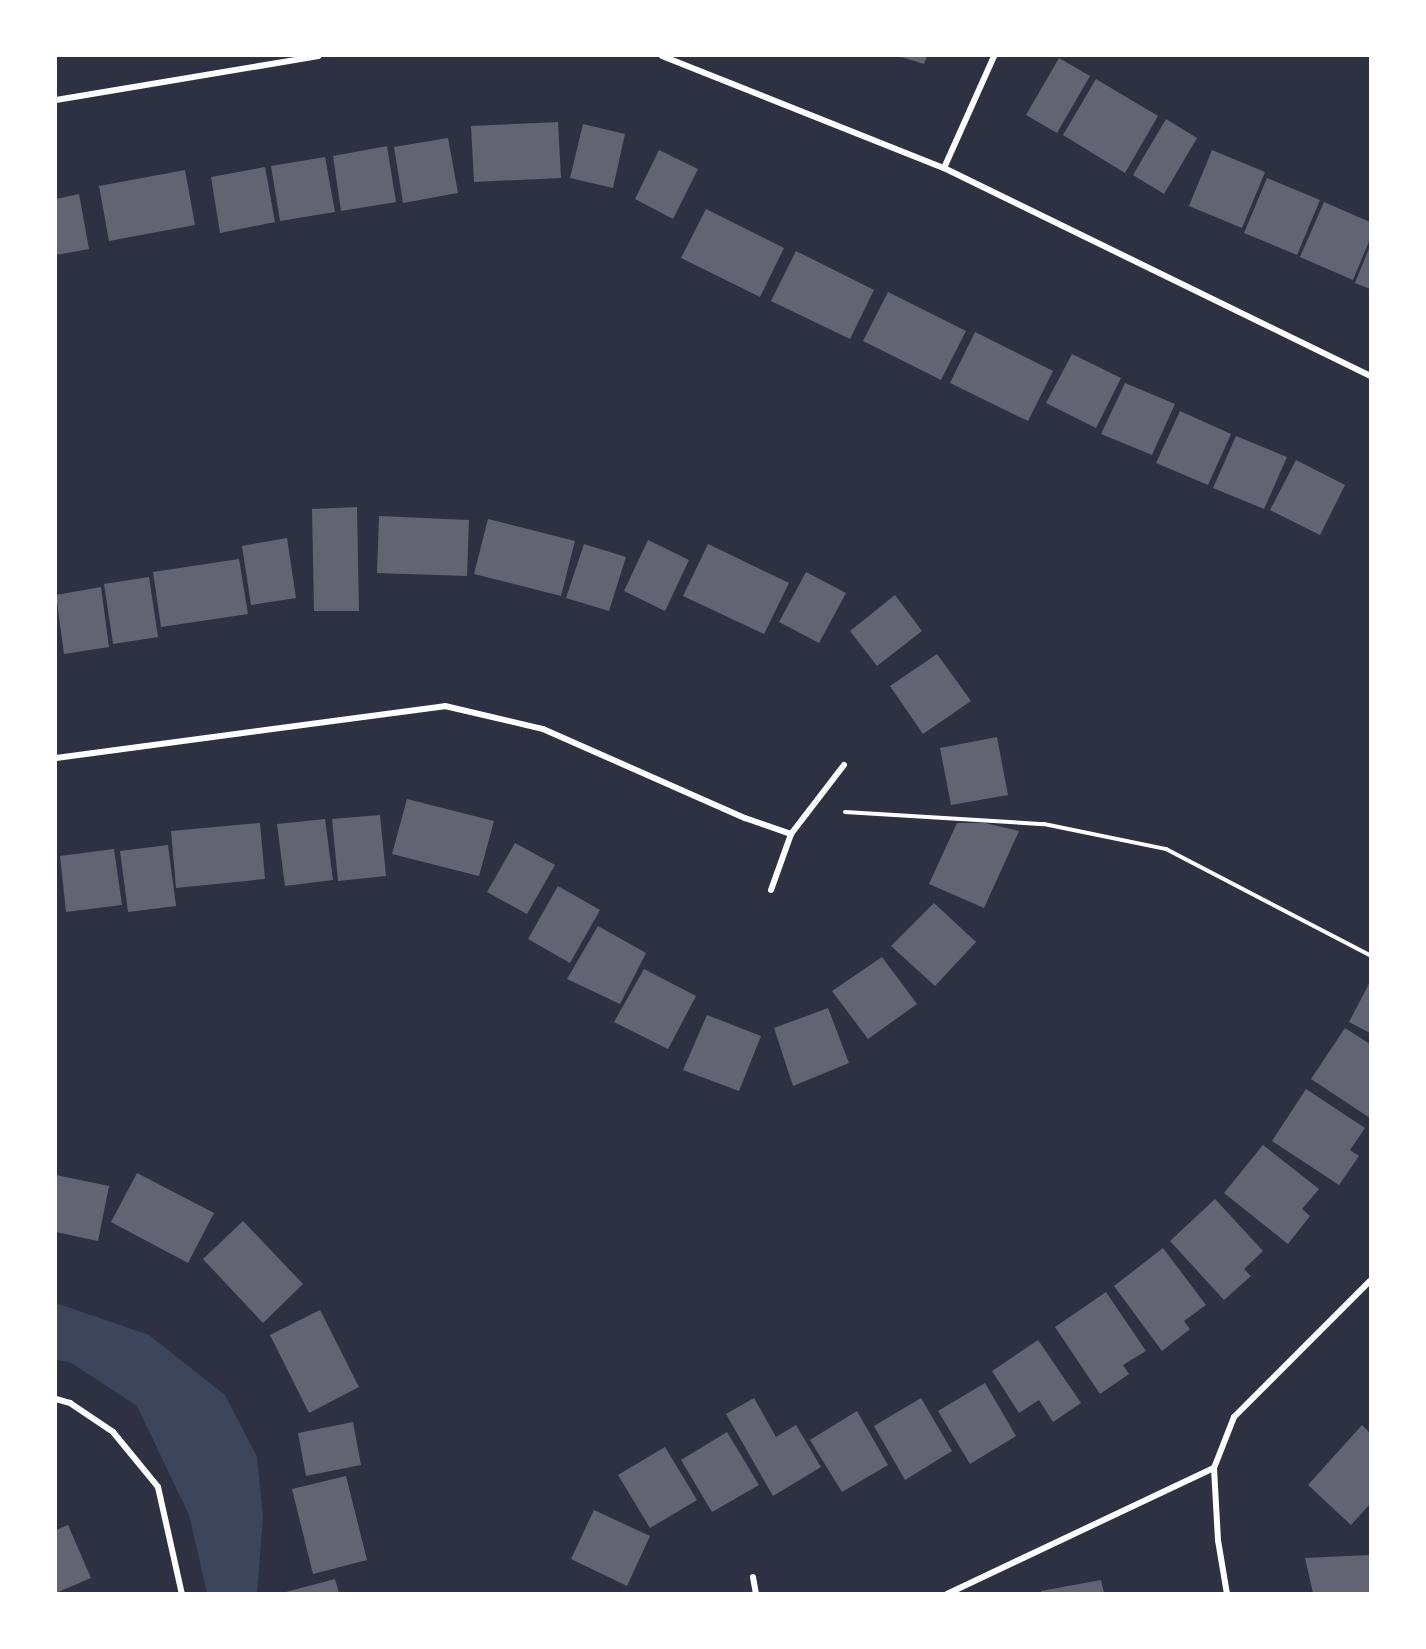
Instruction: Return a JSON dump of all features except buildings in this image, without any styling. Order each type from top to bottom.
[{"type":"street","points":[[56,100],[318,56]]},
{"type":"street","points":[[662,56],[944,168],[1371,376]]},
{"type":"street","points":[[944,168],[994,56]]},
{"type":"street","points":[[56,758],[445,706],[543,729],[745,818],[791,834]]},
{"type":"street","points":[[771,890],[791,834],[844,765]]},
{"type":"street","points":[[1227,1593],[1218,1540],[1214,1468],[1234,1417],[1371,1281]]},
{"type":"street","points":[[56,1399],[70,1403],[113,1432],[158,1487],[182,1593]]},
{"type":"street","points":[[947,1593],[1214,1468]]},
{"type":"street","points":[[753,1577],[756,1593]]},
{"type":"path","points":[[809,810],[1044,824],[1166,849],[1371,956]]},
{"type":"shaded area","points":[[56,1303],[149,1335],[225,1395],[257,1457],[263,1517],[257,1593],[207,1593],[189,1515],[137,1406],[70,1362],[56,1360]]}]
